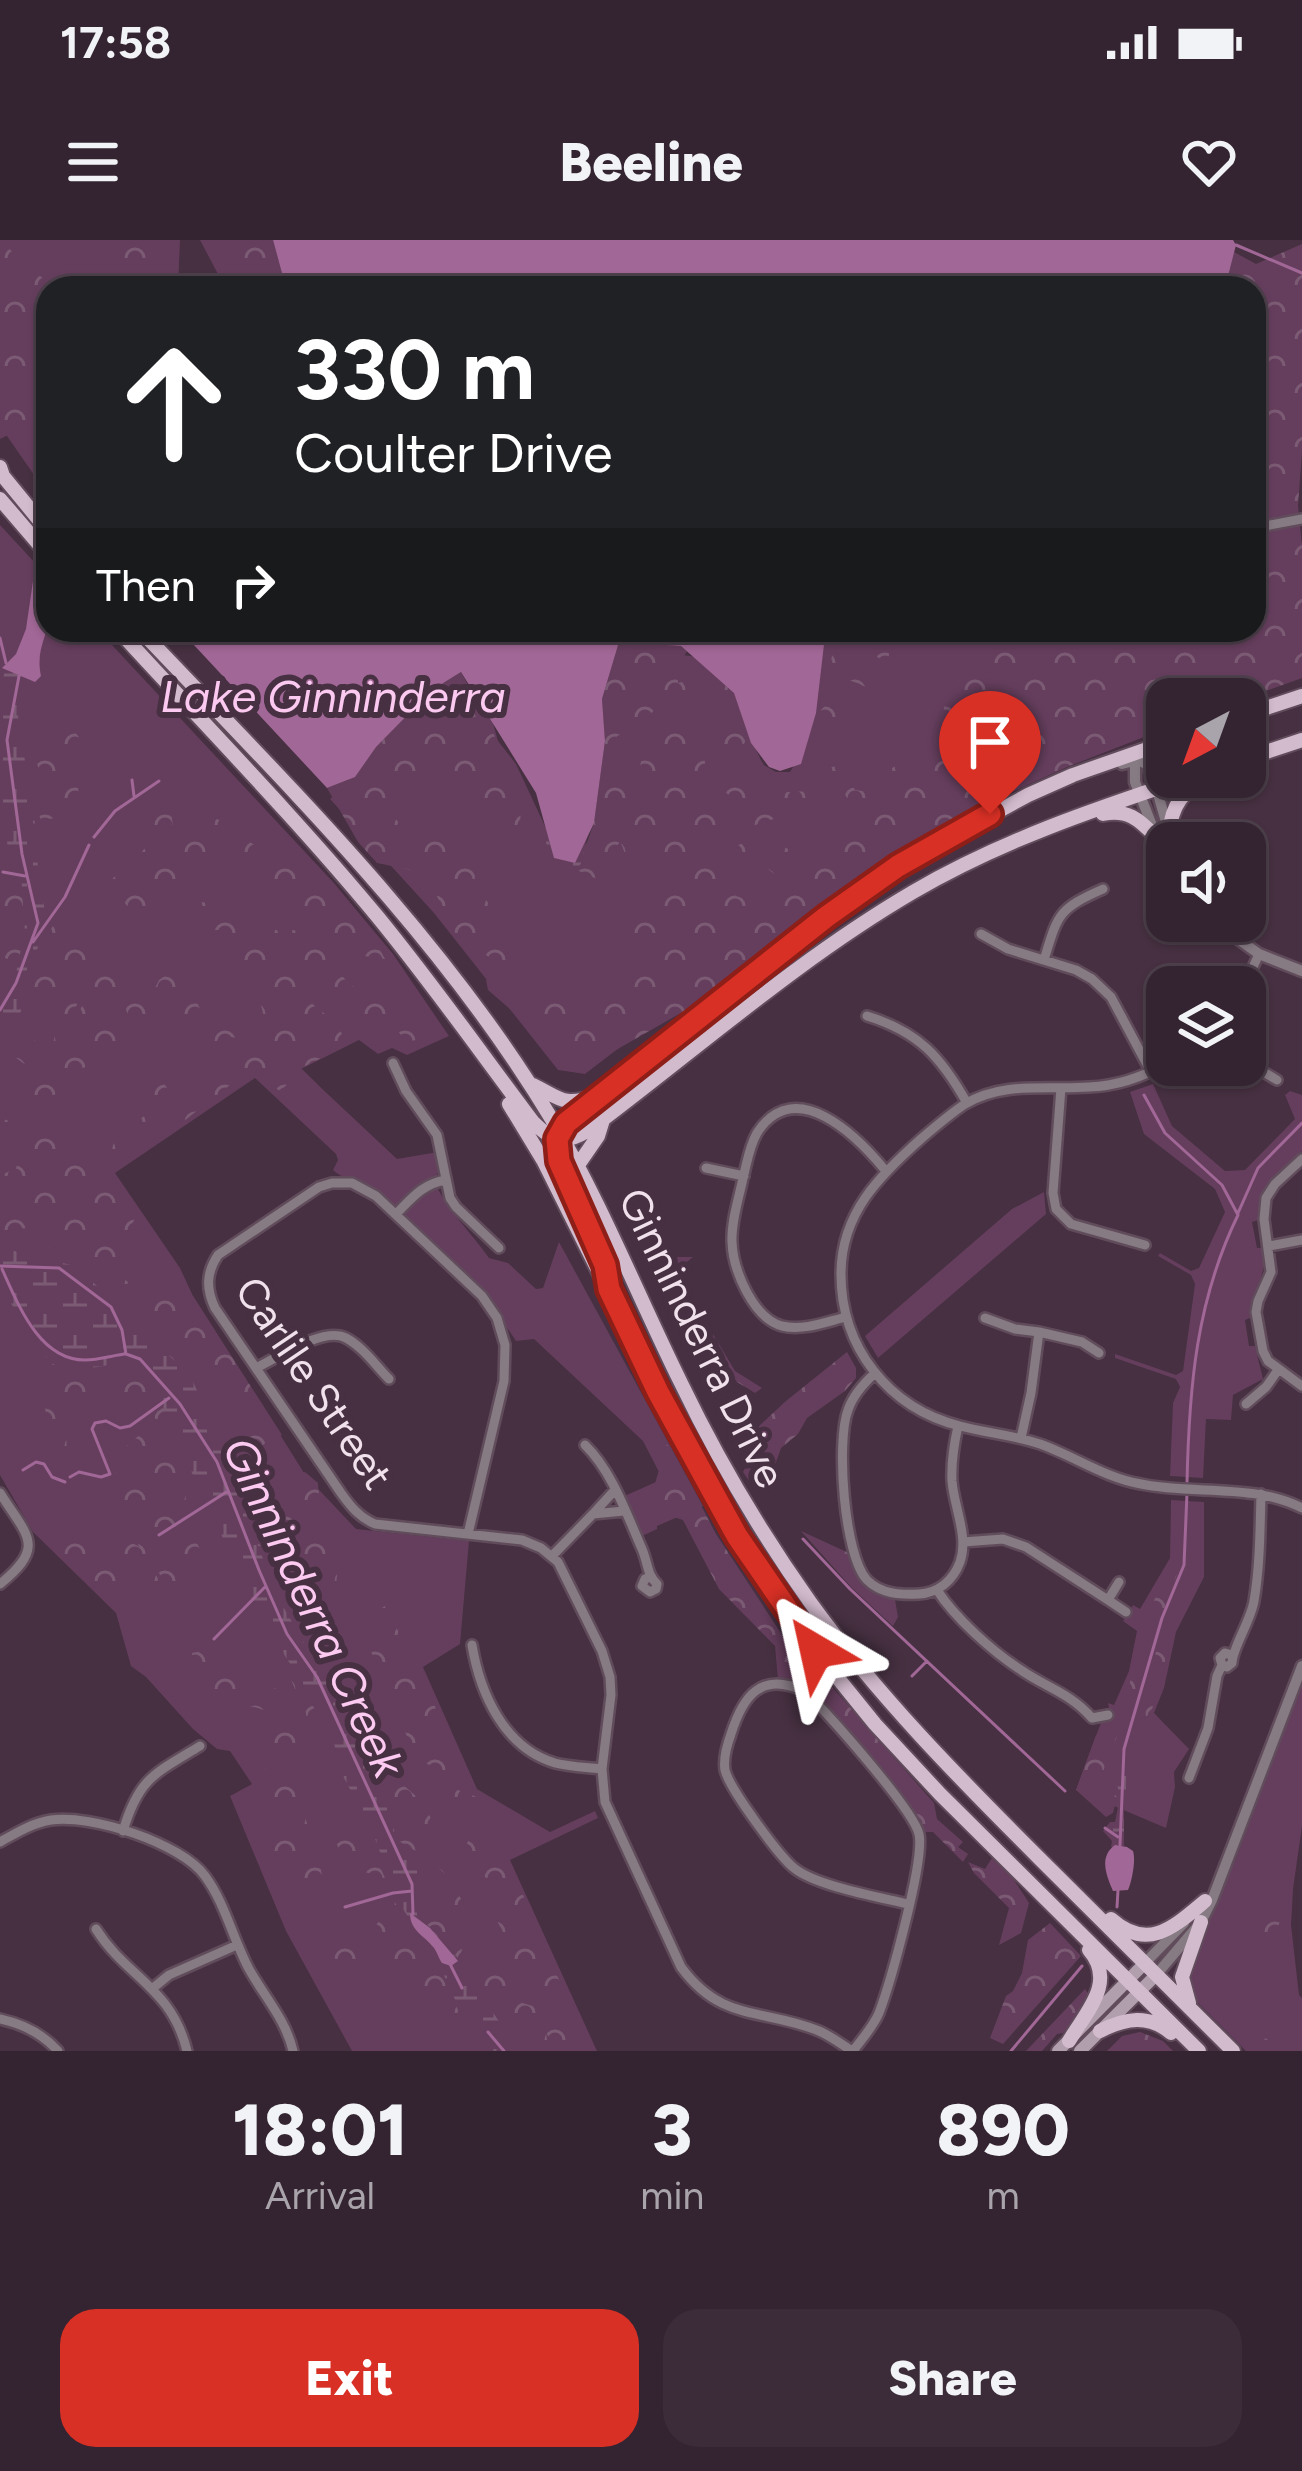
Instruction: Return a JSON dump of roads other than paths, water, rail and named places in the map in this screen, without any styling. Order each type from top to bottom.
[{"type":"main road","points":[[1,472],[36,518]]},
{"type":"main road","points":[[0,499],[36,542]]},
{"type":"main road","points":[[0,515],[22,527]]},
{"type":"main road","name":"Ginninderra Drive","points":[[129,642],[317,845],[422,976],[543,1160],[692,1459],[816,1651],[940,1794],[1197,2051]]},
{"type":"main road","name":"Ginninderra Drive","points":[[151,642],[401,911],[465,991],[578,1165],[689,1399],[737,1490],[781,1558],[897,1711],[963,1783],[1071,1887]]},
{"type":"main road","points":[[1266,708],[1301,696]]},
{"type":"main road","points":[[1266,752],[1302,740]]},
{"type":"main road","points":[[609,1289],[605,1265],[559,1161],[557,1137],[566,1123],[826,917],[904,862],[1073,775],[1146,748]]},
{"type":"main road","points":[[557,1137],[575,1138],[603,1120],[820,952],[919,889],[1068,819],[1146,792]]},
{"type":"main road","points":[[1068,819],[1115,811],[1146,824]]},
{"type":"main road","name":"Ginninderra Drive","points":[[422,976],[532,1122],[557,1137]]},
{"type":"main road","points":[[528,1082],[561,1101],[601,1096]]},
{"type":"main road","points":[[578,1165],[603,1120]]},
{"type":"main road","points":[[1071,1887],[1123,1929],[1142,1935],[1180,1922],[1204,1901]]},
{"type":"main road","points":[[1071,1887],[1233,2051]]},
{"type":"main road","points":[[1052,1906],[1096,1959],[1101,1976],[1096,1998],[1069,2048]]},
{"type":"main road","points":[[1191,2009],[1182,1976],[1201,1922]]},
{"type":"main road","points":[[1069,2048],[1150,1969]]},
{"type":"main road","points":[[1100,2031],[1134,1986]]},
{"type":"main road","points":[[1069,2048],[1123,2021],[1150,2019],[1197,2051]]},
{"type":"street","points":[[1266,526],[1302,519]]},
{"type":"street","points":[[1146,751],[1134,771],[1139,794],[1156,822]]},
{"type":"street","points":[[1073,775],[1086,777],[1138,760],[1146,764]]},
{"type":"street","points":[[1044,960],[1061,913],[1102,889]]},
{"type":"street","points":[[981,934],[1008,949],[1076,970],[1105,990],[1146,1062]]},
{"type":"street","points":[[1242,942],[1302,971]]},
{"type":"street","points":[[1254,966],[1259,954]]},
{"type":"street","points":[[867,1016],[893,1024],[934,1053],[967,1103]]},
{"type":"street","points":[[393,1063],[437,1135],[450,1198],[499,1248]]},
{"type":"street","points":[[1266,1073],[1277,1080]]},
{"type":"street","points":[[1146,1074],[1093,1087],[995,1091],[967,1103],[885,1170],[860,1203],[848,1232],[841,1270],[846,1317],[854,1340],[874,1373],[928,1416],[1021,1438],[1144,1485],[1261,1494],[1302,1508]]},
{"type":"street","points":[[1061,1088],[1053,1193],[1056,1209],[1071,1224],[1145,1245]]},
{"type":"street","points":[[846,1317],[796,1328],[776,1324],[756,1308],[732,1246],[749,1150],[763,1126],[779,1114],[804,1109],[850,1132],[885,1170]]},
{"type":"street","points":[[1302,1159],[1266,1198],[1271,1272],[1256,1312],[1268,1361],[1302,1386]]},
{"type":"street","points":[[706,1168],[744,1176]]},
{"type":"street","points":[[396,1214],[421,1188],[446,1180]]},
{"type":"street","name":"Carlile Street","points":[[468,1534],[504,1381],[503,1336],[493,1310],[365,1188],[332,1183],[314,1190],[218,1255],[209,1272],[210,1297],[256,1368],[364,1519],[375,1524],[522,1540],[552,1556]]},
{"type":"street","points":[[1269,1246],[1302,1240]]},
{"type":"street","points":[[986,1318],[1082,1342],[1099,1353]]},
{"type":"street","points":[[1021,1438],[1039,1332]]},
{"type":"street","points":[[256,1368],[318,1338],[338,1335],[354,1344],[389,1379]]},
{"type":"street","points":[[1246,1404],[1278,1370]]},
{"type":"street","points":[[874,1373],[854,1395],[844,1422],[843,1480],[856,1562],[881,1590],[894,1594],[937,1590],[956,1572],[963,1542],[952,1476],[958,1426]]},
{"type":"street","points":[[585,1445],[614,1490],[646,1557],[650,1577]]},
{"type":"street","points":[[614,1490],[552,1556],[566,1575],[608,1668],[611,1695],[602,1769],[610,1818],[676,1959],[692,1983],[724,2006],[816,2030],[853,2051],[880,2011],[908,1904],[921,1850],[917,1827],[804,1691],[773,1684],[751,1694],[739,1709],[726,1747],[725,1770],[733,1786],[793,1867],[812,1879],[908,1904]]},
{"type":"street","points":[[0,1493],[27,1535],[29,1549],[25,1562],[0,1584]]},
{"type":"street","points":[[1189,1778],[1208,1728],[1217,1676],[1222,1665],[1232,1665],[1254,1604],[1261,1494]]},
{"type":"street","points":[[593,1514],[624,1511]]},
{"type":"street","points":[[963,1542],[1003,1539],[1025,1546],[1126,1612]]},
{"type":"street","points":[[1108,1600],[1119,1582]]},
{"type":"street","points":[[937,1590],[954,1612],[1016,1668],[1067,1694],[1092,1718]]},
{"type":"street","points":[[472,1645],[476,1671],[498,1718],[515,1740],[551,1762],[602,1769]]},
{"type":"street","points":[[1150,1969],[1201,1922],[1302,1666]]},
{"type":"street","points":[[1092,1718],[1108,1715]]},
{"type":"street","points":[[1087,1733],[1092,1718]]},
{"type":"street","points":[[123,1832],[134,1797],[146,1780],[200,1746]]},
{"type":"street","points":[[0,1842],[46,1821],[84,1820],[165,1845],[196,1865],[213,1888],[250,1970],[285,2026],[293,2051]]},
{"type":"street","points":[[1150,1969],[1221,1877]]},
{"type":"street","points":[[96,1929],[106,1945],[153,1988],[175,2019],[187,2051]]},
{"type":"street","points":[[153,1988],[169,1975],[238,1945]]},
{"type":"street","points":[[0,2019],[38,2033],[58,2051]]},
{"type":"water","points":[[273,240],[1233,240],[1236,245],[1228,276],[283,276]]},
{"type":"water","points":[[33,581],[36,642],[43,642],[41,676],[35,682],[2,668],[16,654],[26,629]]},
{"type":"water","name":"Lake Ginninderra","points":[[191,642],[619,642],[602,699],[605,741],[594,823],[575,863],[554,858],[536,793],[461,672],[432,690],[376,747],[355,777],[327,788]]},
{"type":"water","name":"Lake Ginninderra","points":[[619,642],[824,642],[816,713],[801,764],[780,771],[769,767],[751,743],[734,693],[681,646]]},
{"type":"water","points":[[1115,1845],[1133,1851],[1128,1890],[1113,1891],[1107,1873],[1105,1861]]},
{"type":"water","points":[[410,1913],[458,1961],[451,1966],[442,1963],[415,1929]]},
{"type":"waterway","points":[[1236,245],[1302,273]]},
{"type":"waterway","points":[[0,638],[6,663]]},
{"type":"waterway","name":"Ginninderra Creek","points":[[0,1010],[16,983],[38,923],[22,854],[7,740],[19,676]]},
{"type":"waterway","points":[[132,780],[134,796]]},
{"type":"waterway","name":"Ginninderra Creek","points":[[94,837],[115,811],[159,781]]},
{"type":"waterway","name":"Ginninderra Creek","points":[[33,942],[65,897],[89,845]]},
{"type":"waterway","points":[[3,872],[25,876]]},
{"type":"waterway","points":[[1144,1095],[1165,1133],[1222,1185],[1238,1215],[1204,1313],[1190,1413],[1187,1483]]},
{"type":"waterway","points":[[1238,1213],[1258,1168],[1302,1123]]},
{"type":"waterway","name":"Ginninderra Creek","points":[[0,1266],[59,1268],[111,1307],[126,1354],[140,1359],[180,1404],[217,1462],[287,1634],[317,1677],[412,1884],[413,1914]]},
{"type":"waterway","points":[[2,1269],[32,1328],[55,1351],[85,1360],[124,1354]]},
{"type":"waterway","points":[[70,1477],[79,1472],[110,1474],[92,1429],[95,1423],[130,1426],[169,1398]]},
{"type":"waterway","points":[[23,1470],[36,1462],[44,1464],[52,1477],[65,1482]]},
{"type":"waterway","points":[[159,1535],[228,1491]]},
{"type":"waterway","points":[[1120,1845],[1124,1749],[1162,1618],[1184,1565],[1187,1493]]},
{"type":"waterway","points":[[803,1539],[1065,1791]]},
{"type":"waterway","points":[[214,1639],[266,1586]]},
{"type":"waterway","points":[[912,1676],[927,1661]]},
{"type":"waterway","points":[[1105,1828],[1118,1837]]},
{"type":"waterway","points":[[1117,1907],[1118,1890]]},
{"type":"waterway","points":[[345,1907],[412,1891]]},
{"type":"waterway","name":"Ginninderra Creek","points":[[450,1964],[462,1988]]},
{"type":"waterway","points":[[1011,2051],[1082,1966]]},
{"type":"waterway","name":"Ginninderra Creek","points":[[488,2032],[504,2051]]}]
